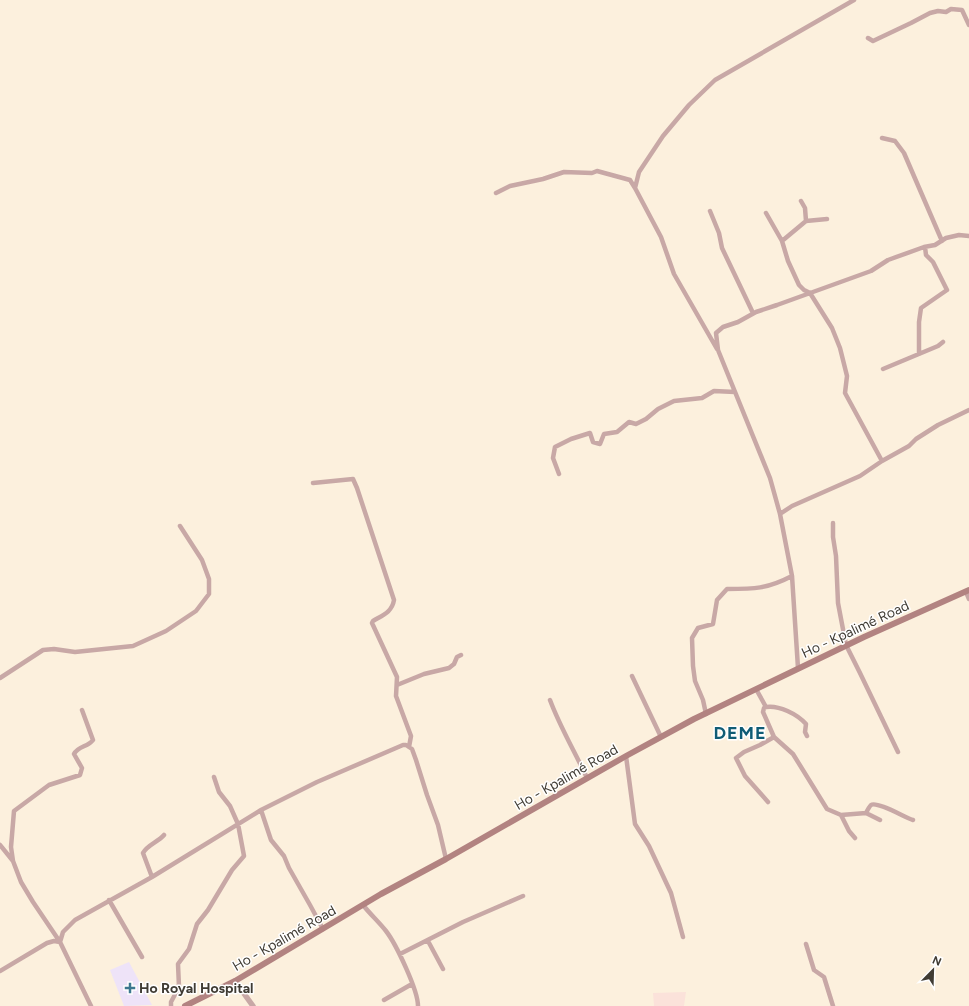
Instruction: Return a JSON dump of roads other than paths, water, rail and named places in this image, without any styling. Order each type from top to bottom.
[{"type":"main road","name":"Ho - Kpalimé Road","points":[[186,1006],[235,981],[363,905],[661,737],[846,645],[967,591]]},
{"type":"street","points":[[635,188],[639,172],[663,136],[689,105],[715,80],[854,0]]},
{"type":"street","points":[[868,38],[873,41],[930,13],[938,11],[946,12],[951,9],[962,10],[969,25]]},
{"type":"street","points":[[882,138],[895,141],[904,153],[942,241]]},
{"type":"street","points":[[496,193],[510,186],[543,179],[564,172],[592,173],[597,171],[630,180],[661,237],[674,274],[718,350],[770,478],[780,514],[792,576],[798,668]]},
{"type":"street","points":[[801,201],[805,208],[806,221]]},
{"type":"street","points":[[710,211],[719,233],[722,248],[753,313]]},
{"type":"street","points":[[766,213],[782,241],[788,262],[799,285],[810,293],[832,328],[840,348],[847,376],[845,393],[882,461]]},
{"type":"street","points":[[782,241],[806,221],[827,219]]},
{"type":"street","points":[[718,350],[716,333],[723,327],[738,322],[753,313],[871,271],[888,260],[935,245],[946,238],[959,235],[969,237]]},
{"type":"street","points":[[919,354],[919,322],[921,308],[947,290],[933,262],[926,255],[925,247]]},
{"type":"street","points":[[883,369],[938,346],[943,342]]},
{"type":"street","points":[[558,474],[553,458],[555,447],[571,439],[590,433],[593,442],[600,444],[604,434],[617,432],[630,422],[636,424],[646,419],[658,409],[674,401],[702,398],[714,391],[735,392]]},
{"type":"street","points":[[780,514],[792,506],[860,476],[882,461],[909,446],[916,439],[938,425],[969,410]]},
{"type":"street","points":[[313,483],[353,479],[358,488],[394,600],[391,609],[373,620],[372,623],[394,668],[398,680],[396,696],[411,736],[409,747]]},
{"type":"street","points":[[833,523],[838,602],[846,645],[898,752]]},
{"type":"street","points":[[0,678],[43,650],[54,649],[75,652],[132,646],[166,631],[196,610],[210,594],[209,579],[202,560],[180,526]]},
{"type":"street","points":[[706,714],[703,700],[695,682],[693,666],[692,638],[698,628],[714,624],[717,600],[726,589],[752,589],[763,587],[792,576]]},
{"type":"street","points":[[967,591],[969,599]]},
{"type":"street","points":[[397,685],[418,676],[449,668],[454,664],[457,657],[460,655]]},
{"type":"street","points":[[632,676],[661,737]]},
{"type":"street","points":[[756,689],[766,707]]},
{"type":"street","points":[[550,700],[558,723],[567,736],[587,778]]},
{"type":"street","points":[[807,736],[805,732],[806,724],[796,716],[772,706],[764,708],[763,712],[774,737],[793,754],[827,809],[841,815],[866,813],[880,820]]},
{"type":"street","points":[[82,710],[93,739],[91,743],[75,751],[74,754],[82,768],[80,775],[49,785],[14,811],[11,847],[13,861],[21,882],[60,942],[91,1006]]},
{"type":"street","points":[[768,802],[745,776],[736,758],[744,752],[774,737]]},
{"type":"street","points":[[60,942],[63,932],[75,920],[152,877],[261,810],[294,792],[403,745],[412,749],[426,795],[438,825],[446,859]]},
{"type":"street","points":[[626,756],[635,824],[660,867],[671,893],[683,937]]},
{"type":"street","points":[[171,1006],[179,987],[178,964],[189,949],[194,928],[208,910],[232,870],[244,856],[238,824],[230,806],[219,792],[214,778]]},
{"type":"street","points":[[866,813],[873,804],[913,820]]},
{"type":"street","points":[[261,810],[271,840],[284,856],[289,868],[323,929]]},
{"type":"street","points":[[841,815],[849,831],[855,838]]},
{"type":"street","points":[[152,877],[142,853],[164,835]]},
{"type":"street","points":[[0,845],[13,861]]},
{"type":"street","points":[[400,954],[463,922],[523,896]]},
{"type":"street","points":[[109,900],[142,958]]},
{"type":"street","points":[[363,905],[386,931],[400,954],[412,984],[418,1006]]},
{"type":"street","points":[[0,971],[47,943],[54,941],[60,942]]},
{"type":"street","points":[[428,941],[443,969]]},
{"type":"street","points":[[806,944],[814,970],[824,977],[833,1006]]},
{"type":"street","points":[[235,981],[253,1006]]},
{"type":"street","points":[[384,1000],[412,984]]},
{"type":"place","name":"Ho Royal Hospital","points":[[130,988]]},
{"type":"district","name":"DEME","points":[[740,733]]}]
